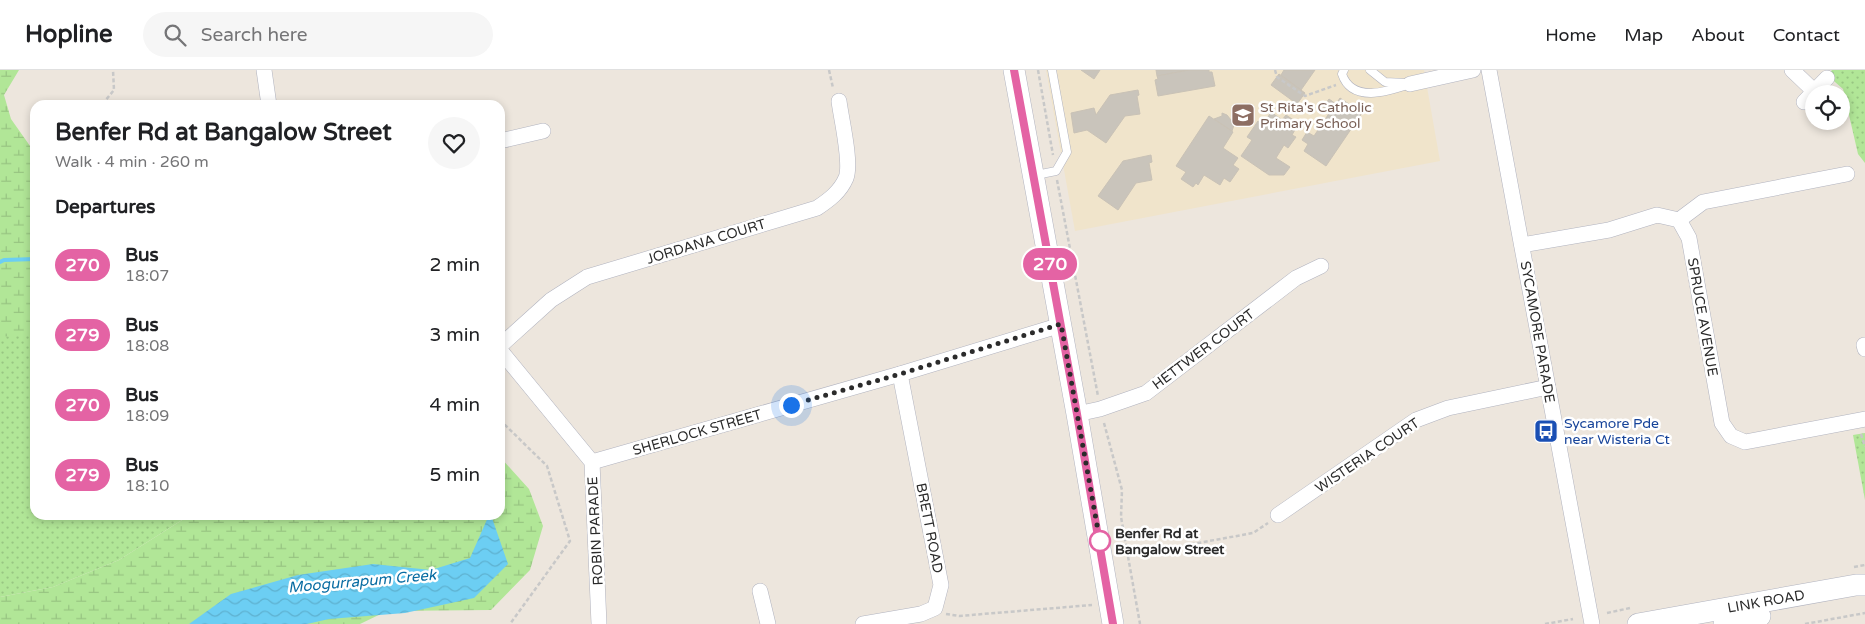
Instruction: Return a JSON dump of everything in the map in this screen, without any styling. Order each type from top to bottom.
[{"type":"street","points":[[264,70],[269,100]]},
{"type":"street","points":[[1014,70],[1112,614]]},
{"type":"street","points":[[1410,84],[1473,70]]},
{"type":"street","name":"SYCAMORE PARADE","points":[[1489,70],[1592,624]]},
{"type":"street","points":[[1792,70],[1809,96],[1827,78]]},
{"type":"street","name":"JORDANA COURT","points":[[505,341],[551,300],[587,277],[817,208],[834,196],[846,177],[848,159],[839,101]]},
{"type":"street","points":[[505,140],[543,131]]},
{"type":"street","points":[[1522,245],[1608,230],[1657,215],[1679,220],[1703,202],[1847,174]]},
{"type":"street","name":"SPRUCE AVENUE","points":[[1679,220],[1689,238],[1722,423],[1731,436],[1745,442],[1865,419]]},
{"type":"street","name":"HETTWER COURT","points":[[1077,414],[1100,409],[1146,393],[1296,278],[1321,266]]},
{"type":"street","name":"SHERLOCK STREET","points":[[592,462],[900,374],[1061,324]]},
{"type":"street","name":"ROBIN PARADE","points":[[505,356],[592,462],[599,624]]},
{"type":"street","name":"BRETT ROAD","points":[[900,374],[941,585],[935,608]]},
{"type":"street","name":"WISTERIA COURT","points":[[1278,516],[1416,420],[1448,408],[1548,387]]},
{"type":"street","name":"LINK ROAD","points":[[1638,624],[1856,585],[1865,585]]},
{"type":"street","points":[[760,591],[768,624]]},
{"type":"street","name":"LINK ROAD","points":[[1724,624],[1856,596],[1865,592]]},
{"type":"street","points":[[863,624],[921,614],[935,608]]},
{"type":"lane","points":[[1033,175],[1056,171],[1067,152],[1052,70]]},
{"type":"lane","points":[[1344,70],[1342,74],[1345,82],[1355,89],[1372,93],[1384,92],[1410,84]]},
{"type":"lane","points":[[1370,70],[1385,82],[1410,84]]},
{"type":"path","points":[[106,100],[114,90],[113,70]]},
{"type":"path","points":[[829,70],[832,86],[839,101]]},
{"type":"path","points":[[1038,70],[1100,409],[1122,490],[1121,517],[1140,624]]},
{"type":"path","points":[[1275,70],[1277,77],[1305,96],[1345,82]]},
{"type":"path","points":[[505,425],[546,466],[570,541],[510,624]]},
{"type":"path","points":[[1128,556],[1253,533],[1278,516]]},
{"type":"path","points":[[935,608],[948,615],[959,616],[1112,614]]},
{"type":"path","points":[[1805,624],[1865,613]]},
{"type":"path","points":[[1545,624],[1573,619]]},
{"type":"shaded area","name":"St Rita's Catholic Primary School","points":[[1046,70],[1424,70],[1440,161],[1075,231]]},
{"type":"green space","points":[[0,70],[19,70],[4,95],[11,119],[30,146],[30,334],[0,337]]},
{"type":"green space","points":[[1832,70],[1865,70],[1865,163],[1858,154],[1850,119],[1850,85],[1838,85],[1827,75]]},
{"type":"green space","points":[[30,259],[30,520],[182,520],[119,560],[53,587],[0,597],[0,262]]},
{"type":"green space","points":[[1865,433],[1865,500],[1853,435]]},
{"type":"green space","points":[[505,463],[529,489],[543,526],[530,570],[491,610],[387,611],[360,624],[0,624],[0,597],[53,587],[119,560],[182,520],[505,520]]},
{"type":"water","points":[[487,520],[493,520],[508,564],[474,598],[405,613],[329,619],[307,624],[189,624],[231,594],[298,575],[373,564],[431,570],[470,558]]},
{"type":"building","points":[[1081,70],[1100,70],[1094,79]]},
{"type":"building","points":[[1156,70],[1189,70],[1157,76]]},
{"type":"building","points":[[1189,70],[1209,70],[1209,72],[1212,72],[1215,86],[1158,96],[1155,80],[1158,79],[1157,76]]},
{"type":"building","points":[[1284,70],[1315,70],[1301,90],[1281,75]]},
{"type":"building","points":[[1279,74],[1305,93],[1297,104],[1271,85]]},
{"type":"building","points":[[1138,90],[1140,114],[1125,116],[1106,143],[1087,130],[1074,133],[1071,113],[1094,108],[1096,115],[1110,95]]},
{"type":"building","points":[[1340,98],[1362,113],[1326,166],[1304,151],[1308,144],[1302,140],[1307,132],[1314,136],[1330,112],[1323,107],[1329,99],[1336,104]]},
{"type":"building","points":[[1271,112],[1282,120],[1286,115],[1295,121],[1292,126],[1296,128],[1292,135],[1296,137],[1288,148],[1284,145],[1276,158],[1290,167],[1284,175],[1269,175],[1241,156],[1252,140],[1247,137],[1258,121],[1263,125]]},
{"type":"building","points":[[1222,113],[1231,120],[1233,118],[1234,125],[1232,131],[1214,119],[1222,116]]},
{"type":"building","points":[[1209,116],[1233,132],[1223,148],[1238,158],[1233,165],[1239,169],[1230,182],[1224,178],[1220,185],[1204,175],[1198,185],[1196,183],[1193,187],[1181,179],[1186,172],[1176,166]]},
{"type":"building","points":[[1151,155],[1152,162],[1149,163],[1152,180],[1136,183],[1118,210],[1098,196],[1123,161]]},
{"type":"waterway","name":"Moogurrapum Creek","points":[[0,262],[4,260],[30,259]]},
{"type":"bus line","name":"270","points":[[1014,70],[1111,604],[1113,624]]},
{"type":"place","name":"St Rita's Catholic Primary School","points":[[1243,115]]},
{"type":"place","name":"Sycamore Pde near Wisteria Ct","points":[[1546,431]]},
{"type":"place","name":"Benfer Rd at Bangalow Street","points":[[1100,541]]},
{"type":"route","points":[[791,405],[900,374],[1061,324],[1101,547],[1100,541]]}]
